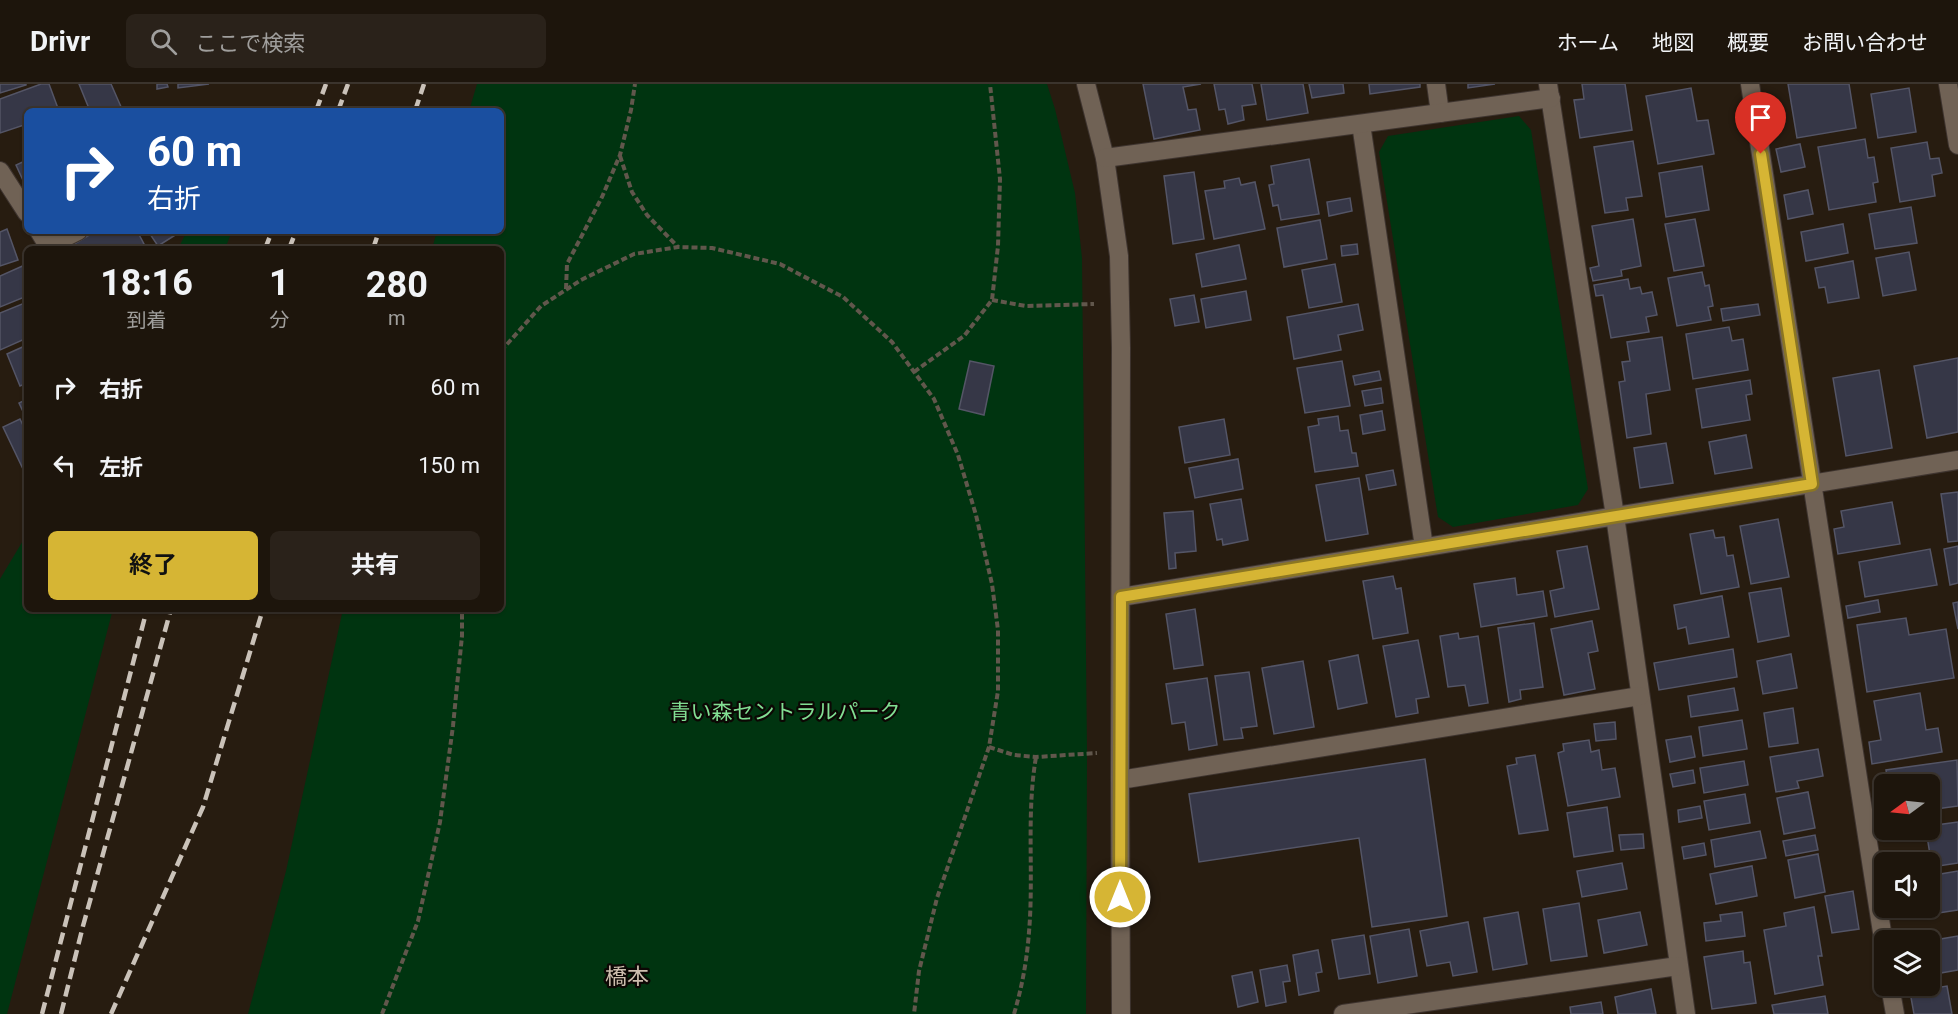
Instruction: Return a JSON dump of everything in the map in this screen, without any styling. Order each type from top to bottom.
[{"type":"street","points":[[1086,84],[1105,158],[1119,256],[1121,1014]]},
{"type":"street","points":[[1436,84],[1440,113]]},
{"type":"street","points":[[1750,84],[1882,930]]},
{"type":"street","points":[[1948,84],[1958,145]]},
{"type":"street","points":[[1105,158],[1440,113],[1550,91],[1615,516],[1686,1014]]},
{"type":"street","points":[[1361,124],[1424,547]]},
{"type":"street","points":[[0,171],[24,208]]},
{"type":"street","points":[[46,242],[69,234]]},
{"type":"street","points":[[1121,597],[1958,460]]},
{"type":"street","points":[[1119,780],[1640,696]]},
{"type":"street","points":[[1344,1014],[1678,966]]},
{"type":"street","points":[[1892,996],[1895,1014]]},
{"type":"path","points":[[566,290],[567,264],[602,197],[620,155],[635,84]]},
{"type":"path","points":[[914,372],[964,336],[992,300],[998,246],[1000,179],[990,84]]},
{"type":"path","points":[[620,155],[632,192],[647,215],[678,247]]},
{"type":"path","points":[[504,348],[541,306],[581,280],[634,254],[678,247],[712,248],[780,264],[843,297],[892,342],[934,399],[958,455],[976,515],[992,584],[998,630],[998,691],[989,747],[937,898],[919,971],[914,1014]]},
{"type":"path","points":[[992,300],[1026,306],[1094,304]]},
{"type":"path","points":[[382,1014],[418,921],[440,822],[453,726],[462,636],[462,612]]},
{"type":"path","points":[[989,747],[1014,755],[1036,757],[1097,753]]},
{"type":"path","points":[[1014,1014],[1023,984],[1029,933],[1030,787],[1036,757]]},
{"type":"green space","name":"青い森セントラルパーク","points":[[477,84],[1047,84],[1075,193],[1082,258],[1087,753],[1086,1014],[248,1014],[286,871],[342,612],[504,612],[504,246],[433,246],[436,234],[504,234],[504,108],[470,108]]},
{"type":"green space","points":[[1519,116],[1531,130],[1588,489],[1578,505],[1453,527],[1438,517],[1379,152],[1388,136]]},
{"type":"green space","points":[[186,234],[231,234],[226,246],[180,246]]},
{"type":"green space","points":[[24,539],[24,612],[112,612],[7,1014],[0,1014],[0,579]]},
{"type":"building","points":[[0,84],[26,84],[26,85],[0,93]]},
{"type":"building","points":[[41,84],[49,84],[58,108],[24,108],[24,125],[0,133],[0,99]]},
{"type":"building","points":[[79,84],[111,84],[122,108],[89,108]]},
{"type":"building","points":[[157,84],[167,84],[168,87],[157,89]]},
{"type":"building","points":[[178,84],[209,84],[178,88]]},
{"type":"building","points":[[1143,84],[1201,84],[1183,87],[1188,110],[1196,109],[1200,130],[1154,139]]},
{"type":"building","points":[[1214,84],[1252,84],[1256,104],[1242,106],[1244,120],[1228,124],[1225,109],[1219,110]]},
{"type":"building","points":[[1261,84],[1303,84],[1308,113],[1267,120]]},
{"type":"building","points":[[1309,84],[1343,84],[1344,93],[1312,98]]},
{"type":"building","points":[[1369,84],[1420,84],[1420,87],[1370,94]]},
{"type":"building","points":[[1468,84],[1495,84],[1468,88]]},
{"type":"building","points":[[1582,84],[1625,84],[1632,130],[1580,138],[1574,100],[1584,99]]},
{"type":"building","points":[[1788,84],[1849,84],[1856,128],[1797,138]]},
{"type":"building","points":[[1691,88],[1697,121],[1708,120],[1714,154],[1658,164],[1646,96]]},
{"type":"building","points":[[1909,88],[1916,132],[1878,138],[1871,94]]},
{"type":"building","points":[[1865,139],[1868,158],[1874,157],[1878,182],[1873,183],[1876,202],[1829,210],[1818,147]]},
{"type":"building","points":[[1633,141],[1642,196],[1626,198],[1628,210],[1605,213],[1594,147]]},
{"type":"building","points":[[1927,142],[1930,159],[1939,158],[1942,173],[1932,175],[1935,196],[1900,202],[1891,148]]},
{"type":"building","points":[[1800,144],[1805,167],[1781,172],[1776,149]]},
{"type":"building","points":[[1309,159],[1319,214],[1281,220],[1278,205],[1273,206],[1269,185],[1274,184],[1271,166]]},
{"type":"building","points":[[24,161],[24,182],[16,165]]},
{"type":"building","points":[[1702,166],[1709,210],[1666,217],[1659,173]]},
{"type":"building","points":[[1194,172],[1204,239],[1173,244],[1164,176]]},
{"type":"building","points":[[1239,178],[1241,185],[1255,182],[1265,229],[1214,239],[1205,191],[1225,188],[1224,181]]},
{"type":"building","points":[[1808,190],[1813,214],[1788,219],[1784,195]]},
{"type":"building","points":[[1350,198],[1352,211],[1329,216],[1327,202]]},
{"type":"building","points":[[1911,207],[1917,243],[1875,249],[1869,214]]},
{"type":"building","points":[[1633,219],[1641,266],[1621,270],[1622,276],[1593,281],[1590,268],[1599,266],[1592,226]]},
{"type":"building","points":[[1695,219],[1704,266],[1674,271],[1665,224]]},
{"type":"building","points":[[1320,220],[1327,259],[1284,267],[1277,228]]},
{"type":"building","points":[[1843,224],[1848,253],[1806,261],[1801,232]]},
{"type":"building","points":[[7,229],[18,260],[0,266],[0,232]]},
{"type":"building","points":[[91,234],[139,234],[144,244],[140,246],[71,246]]},
{"type":"building","points":[[150,234],[177,234],[158,246]]},
{"type":"building","points":[[1357,244],[1358,254],[1342,256],[1341,246]]},
{"type":"building","points":[[1239,245],[1246,279],[1202,287],[1196,254]]},
{"type":"building","points":[[1909,252],[1916,290],[1883,296],[1876,258]]},
{"type":"building","points":[[1853,261],[1859,298],[1828,303],[1825,287],[1819,288],[1815,268]]},
{"type":"building","points":[[1335,264],[1342,302],[1309,308],[1302,270]]},
{"type":"building","points":[[24,265],[24,297],[0,307],[0,276]]},
{"type":"building","points":[[1702,272],[1705,286],[1709,285],[1713,306],[1708,307],[1711,320],[1677,326],[1668,278]]},
{"type":"building","points":[[1628,279],[1630,289],[1640,287],[1642,294],[1652,292],[1657,315],[1646,317],[1649,332],[1611,338],[1603,295],[1596,296],[1594,285]]},
{"type":"building","points":[[1246,291],[1251,320],[1206,328],[1201,299]]},
{"type":"building","points":[[1194,295],[1199,322],[1175,326],[1170,299]]},
{"type":"building","points":[[24,303],[24,339],[0,350],[0,313]]},
{"type":"building","points":[[1358,304],[1363,330],[1338,335],[1341,350],[1294,359],[1287,317]]},
{"type":"building","points":[[1758,304],[1760,315],[1723,321],[1721,309]]},
{"type":"building","points":[[1729,327],[1732,341],[1743,339],[1748,370],[1693,379],[1686,334]]},
{"type":"building","points":[[1662,337],[1670,390],[1646,394],[1651,434],[1627,438],[1619,382],[1625,381],[1622,362],[1630,361],[1627,342]]},
{"type":"building","points":[[24,346],[24,384],[20,386],[7,354]]},
{"type":"building","points":[[1958,358],[1958,432],[1927,438],[1914,366]]},
{"type":"building","points":[[970,361],[994,366],[984,415],[959,409]]},
{"type":"building","points":[[1342,361],[1350,406],[1305,413],[1297,368]]},
{"type":"building","points":[[1879,370],[1892,448],[1846,456],[1833,378]]},
{"type":"building","points":[[1379,371],[1381,380],[1355,385],[1353,376]]},
{"type":"building","points":[[1750,380],[1752,394],[1746,395],[1750,420],[1702,428],[1696,389]]},
{"type":"building","points":[[1381,388],[1383,403],[1365,406],[1362,391]]},
{"type":"building","points":[[24,400],[24,414],[19,403]]},
{"type":"building","points":[[1382,411],[1385,430],[1363,434],[1360,415]]},
{"type":"building","points":[[1338,416],[1340,431],[1348,430],[1352,453],[1356,453],[1358,466],[1315,472],[1308,427],[1319,425],[1318,419]]},
{"type":"building","points":[[20,419],[24,428],[23,469],[3,427]]},
{"type":"building","points":[[1224,419],[1230,455],[1185,463],[1179,427]]},
{"type":"building","points":[[1746,435],[1752,468],[1715,474],[1709,442]]},
{"type":"building","points":[[1666,443],[1673,483],[1640,488],[1634,448]]},
{"type":"building","points":[[1238,459],[1243,489],[1195,498],[1189,468]]},
{"type":"building","points":[[1393,470],[1396,485],[1369,490],[1366,475]]},
{"type":"building","points":[[1359,478],[1368,534],[1326,541],[1316,485]]},
{"type":"building","points":[[1958,492],[1958,541],[1948,542],[1941,494]]},
{"type":"building","points":[[1241,499],[1248,540],[1223,545],[1222,539],[1217,540],[1210,504]]},
{"type":"building","points":[[1892,502],[1900,544],[1838,554],[1834,529],[1844,527],[1841,511]]},
{"type":"building","points":[[1193,511],[1196,551],[1175,553],[1176,568],[1169,569],[1164,513]]},
{"type":"building","points":[[1778,519],[1789,577],[1751,584],[1740,526]]},
{"type":"building","points":[[1713,530],[1715,538],[1724,537],[1727,556],[1733,555],[1739,587],[1701,594],[1690,534]]},
{"type":"building","points":[[1587,546],[1599,609],[1555,617],[1550,591],[1564,588],[1557,551]]},
{"type":"building","points":[[1958,546],[1958,583],[1950,585],[1944,549]]},
{"type":"building","points":[[1930,549],[1937,585],[1865,597],[1859,562]]},
{"type":"building","points":[[1393,576],[1396,589],[1401,588],[1408,633],[1373,639],[1363,581]]},
{"type":"building","points":[[1515,578],[1517,595],[1543,591],[1547,616],[1481,627],[1474,584]]},
{"type":"building","points":[[1781,588],[1789,636],[1758,642],[1749,593]]},
{"type":"building","points":[[1722,596],[1729,637],[1689,644],[1686,627],[1678,629],[1674,605]]},
{"type":"building","points":[[1878,600],[1880,612],[1848,618],[1846,606]]},
{"type":"building","points":[[1958,602],[1958,629],[1953,603]]},
{"type":"building","points":[[1195,609],[1203,665],[1174,669],[1166,614]]},
{"type":"building","points":[[1906,618],[1909,635],[1946,629],[1954,678],[1867,692],[1857,625]]},
{"type":"building","points":[[1592,621],[1598,651],[1588,653],[1595,689],[1564,695],[1551,629]]},
{"type":"building","points":[[1534,623],[1543,687],[1520,690],[1521,699],[1509,702],[1498,628]]},
{"type":"building","points":[[1458,633],[1459,639],[1478,636],[1488,703],[1469,706],[1465,685],[1448,687],[1440,636]]},
{"type":"building","points":[[1418,640],[1429,697],[1416,699],[1418,713],[1396,717],[1383,646]]},
{"type":"building","points":[[1733,649],[1737,677],[1659,690],[1654,663]]},
{"type":"building","points":[[1791,654],[1797,688],[1763,694],[1757,661]]},
{"type":"building","points":[[1358,655],[1367,703],[1338,709],[1329,661]]},
{"type":"building","points":[[1303,661],[1314,727],[1274,734],[1262,668]]},
{"type":"building","points":[[1249,672],[1257,726],[1241,728],[1243,738],[1224,740],[1215,676]]},
{"type":"building","points":[[1207,678],[1217,745],[1189,750],[1185,722],[1172,724],[1166,684]]},
{"type":"building","points":[[1734,688],[1738,710],[1691,717],[1688,696]]},
{"type":"building","points":[[1920,693],[1926,730],[1938,728],[1942,752],[1872,764],[1869,742],[1881,740],[1874,701]]},
{"type":"building","points":[[1793,708],[1798,743],[1769,747],[1764,713]]},
{"type":"building","points":[[1742,720],[1747,749],[1703,756],[1699,727]]},
{"type":"building","points":[[1615,722],[1616,739],[1596,741],[1594,724]]},
{"type":"building","points":[[1691,736],[1695,757],[1670,762],[1666,740]]},
{"type":"building","points":[[1589,740],[1591,752],[1599,750],[1602,770],[1615,768],[1620,797],[1568,806],[1558,753],[1564,751],[1563,744]]},
{"type":"building","points":[[1818,749],[1823,776],[1797,781],[1799,788],[1776,792],[1770,757]]},
{"type":"building","points":[[1535,755],[1548,830],[1519,834],[1507,766],[1517,764],[1516,758]]},
{"type":"building","points":[[1425,759],[1447,916],[1372,927],[1359,838],[1199,862],[1189,794]]},
{"type":"building","points":[[1957,760],[1958,806],[1940,808],[1940,774],[1887,774],[1886,770]]},
{"type":"building","points":[[1744,761],[1748,785],[1704,793],[1700,768]]},
{"type":"building","points":[[1693,770],[1695,783],[1673,787],[1670,774]]},
{"type":"building","points":[[1808,792],[1815,828],[1784,834],[1777,798]]},
{"type":"building","points":[[1745,794],[1750,823],[1709,830],[1704,801]]},
{"type":"building","points":[[1700,806],[1702,818],[1679,822],[1678,810]]},
{"type":"building","points":[[1607,807],[1613,851],[1574,857],[1567,813]]},
{"type":"building","points":[[1958,822],[1958,863],[1940,866],[1940,852],[1930,852],[1928,840],[1940,840],[1940,824]]},
{"type":"building","points":[[1760,831],[1766,858],[1715,867],[1711,840]]},
{"type":"building","points":[[1643,834],[1644,848],[1621,850],[1619,835]]},
{"type":"building","points":[[1815,835],[1818,850],[1786,856],[1783,841]]},
{"type":"building","points":[[1704,843],[1706,855],[1684,859],[1682,847]]},
{"type":"building","points":[[1818,854],[1825,892],[1795,898],[1788,860]]},
{"type":"building","points":[[1622,863],[1627,889],[1582,897],[1577,871]]},
{"type":"building","points":[[1752,866],[1757,896],[1716,904],[1710,874]]},
{"type":"building","points":[[1958,871],[1958,910],[1940,913],[1940,874]]},
{"type":"building","points":[[1853,891],[1859,929],[1832,933],[1825,896]]},
{"type":"building","points":[[1579,903],[1587,956],[1551,961],[1543,909]]},
{"type":"building","points":[[1814,907],[1822,956],[1818,956],[1823,985],[1775,994],[1764,930],[1786,926],[1784,913]]},
{"type":"building","points":[[1518,912],[1527,964],[1493,970],[1484,918]]},
{"type":"building","points":[[1640,912],[1647,945],[1604,953],[1598,920]]},
{"type":"building","points":[[1742,912],[1745,936],[1706,941],[1704,923],[1721,921],[1720,915]]},
{"type":"building","points":[[1468,922],[1477,972],[1453,976],[1450,962],[1427,966],[1420,931]]},
{"type":"building","points":[[1409,929],[1417,976],[1378,983],[1370,936]]},
{"type":"building","points":[[1364,935],[1370,974],[1339,979],[1332,940]]},
{"type":"building","points":[[1958,936],[1958,970],[1940,973],[1940,939]]},
{"type":"building","points":[[1318,950],[1322,972],[1316,973],[1319,991],[1299,995],[1293,955]]},
{"type":"building","points":[[1743,951],[1744,963],[1750,962],[1756,1003],[1712,1009],[1704,957]]},
{"type":"building","points":[[1287,965],[1290,981],[1283,982],[1286,1002],[1266,1006],[1260,970]]},
{"type":"building","points":[[1252,972],[1258,1002],[1238,1007],[1232,976]]},
{"type":"building","points":[[1947,986],[1952,1014],[1914,1014],[1911,996],[1940,996],[1940,987]]},
{"type":"building","points":[[1651,989],[1656,1014],[1618,1014],[1615,997]]},
{"type":"building","points":[[1825,996],[1828,1014],[1774,1014],[1772,1005]]},
{"type":"building","points":[[1601,1002],[1603,1014],[1571,1014],[1570,1007]]},
{"type":"railway","points":[[317,108],[326,84]]},
{"type":"railway","points":[[339,108],[348,84]]},
{"type":"railway","points":[[416,108],[424,84]]},
{"type":"railway","points":[[266,246],[271,234]]},
{"type":"railway","points":[[290,246],[295,234]]},
{"type":"railway","points":[[374,246],[378,234]]},
{"type":"railway","points":[[42,1014],[146,612]]},
{"type":"railway","points":[[61,1014],[83,926],[170,612]]},
{"type":"railway","points":[[111,1014],[203,807],[262,612]]},
{"type":"district","name":"橋本","points":[[627,976]]},
{"type":"route","points":[[1120,897],[1121,597],[1812,484],[1761,154]]}]
